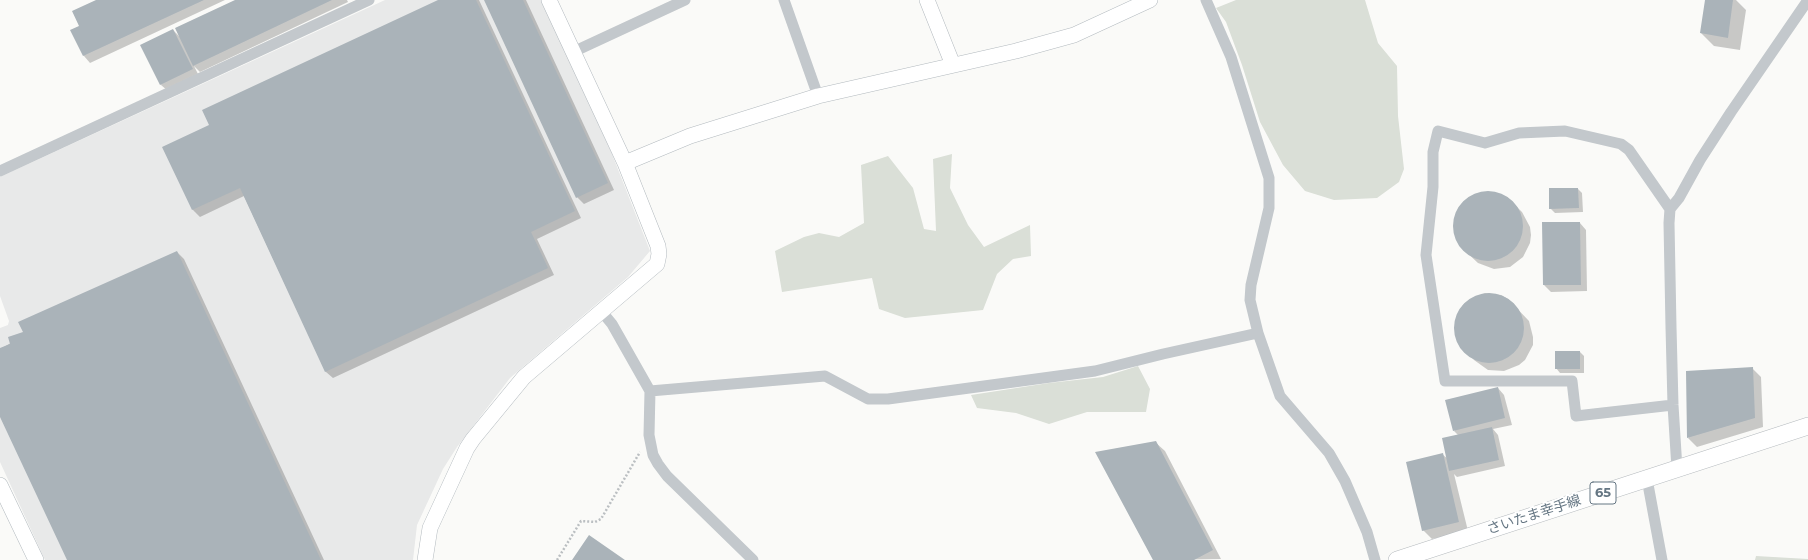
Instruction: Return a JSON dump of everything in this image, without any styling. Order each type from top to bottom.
[{"type":"main road","name":"さいたま幸手線","points":[[1397,560],[1808,426]]},
{"type":"street","points":[[0,171],[369,0]]},
{"type":"street","points":[[425,560],[430,528],[467,448],[473,439],[524,377],[657,264],[659,254],[658,246],[625,164],[548,0]]},
{"type":"street","points":[[573,52],[684,0]]},
{"type":"street","points":[[784,0],[818,96]]},
{"type":"street","points":[[927,0],[953,65]]},
{"type":"street","points":[[625,164],[690,136],[818,96],[1074,35],[1150,0]]},
{"type":"street","points":[[1206,0],[1232,57],[1269,178],[1269,208],[1251,285],[1250,300],[1258,333],[1280,396],[1329,453],[1345,482],[1367,532],[1375,560]]},
{"type":"street","points":[[1678,469],[1673,405],[1669,230],[1670,209],[1679,198],[1731,112],[1808,0]]},
{"type":"street","points":[[1670,209],[1629,150],[1621,144],[1565,131],[1519,133],[1485,143],[1438,131],[1433,152],[1433,187],[1426,255],[1445,381],[1572,381],[1576,416],[1673,405]]},
{"type":"street","points":[[602,312],[612,324],[650,391],[651,444],[658,464],[668,476],[754,560]]},
{"type":"street","points":[[650,391],[825,376],[868,399],[888,399],[1095,371],[1258,333]]},
{"type":"street","points":[[1647,479],[1662,560]]},
{"type":"street","points":[[0,485],[36,560]]},
{"type":"path","points":[[557,560],[581,521],[595,522],[601,519],[644,445],[651,444]]},
{"type":"shaded area","points":[[385,0],[541,0],[610,149],[650,251],[628,277],[510,378],[457,447],[443,469],[417,525],[413,560],[45,560],[0,462],[0,328],[8,325],[9,321],[0,296],[0,177]]},
{"type":"shaded area","points":[[1236,0],[1365,0],[1378,43],[1397,66],[1398,116],[1404,169],[1399,182],[1377,198],[1334,200],[1305,191],[1283,165],[1260,122],[1242,65],[1226,22],[1216,8]]},
{"type":"shaded area","points":[[952,154],[950,188],[968,225],[984,247],[1030,225],[1031,256],[1013,259],[997,274],[983,310],[905,318],[879,309],[872,278],[782,292],[775,251],[804,237],[819,233],[839,237],[864,223],[861,165],[888,156],[913,188],[924,229],[936,231],[933,159]]},
{"type":"shaded area","points":[[1138,366],[1150,389],[1146,412],[1087,412],[1049,424],[1016,413],[977,408],[971,395],[1049,383],[1103,377]]},
{"type":"shaded area","points":[[1756,556],[1808,559],[1808,560],[1755,560]]},
{"type":"building","points":[[96,0],[204,0],[83,56],[70,30],[79,26],[72,11]]},
{"type":"building","points":[[235,0],[332,0],[193,66],[175,28]]},
{"type":"building","points":[[438,0],[476,0],[575,211],[531,232],[548,268],[325,372],[240,188],[192,210],[162,147],[209,125],[202,110]]},
{"type":"building","points":[[484,0],[523,0],[608,183],[576,198]]},
{"type":"building","points":[[1705,0],[1733,0],[1728,38],[1700,33]]},
{"type":"building","points":[[173,29],[193,69],[160,85],[140,45]]},
{"type":"building","points":[[1549,188],[1578,188],[1579,208],[1549,209]]},
{"type":"building","points":[[1488,191],[1501,194],[1513,201],[1520,213],[1523,226],[1520,239],[1513,251],[1501,258],[1488,261],[1475,258],[1463,251],[1456,239],[1453,226],[1456,213],[1463,201],[1475,194]]},
{"type":"building","points":[[1542,222],[1580,222],[1581,285],[1543,285]]},
{"type":"building","points":[[177,251],[321,560],[67,560],[0,417],[0,348],[10,344],[8,337],[23,332],[18,322]]},
{"type":"building","points":[[1482,293],[1496,293],[1509,299],[1518,308],[1524,321],[1522,341],[1514,353],[1496,363],[1482,363],[1469,357],[1460,348],[1454,335],[1454,321],[1460,308],[1469,299]]},
{"type":"building","points":[[1555,351],[1580,351],[1580,369],[1555,369]]},
{"type":"building","points":[[1753,367],[1755,418],[1687,438],[1686,371]]},
{"type":"building","points":[[1498,387],[1505,418],[1453,431],[1445,400]]},
{"type":"building","points":[[1492,427],[1499,460],[1449,471],[1442,438]]},
{"type":"building","points":[[1156,441],[1213,550],[1194,560],[1153,560],[1095,452]]},
{"type":"building","points":[[1443,453],[1459,522],[1422,531],[1406,462]]},
{"type":"building","points":[[589,535],[625,560],[572,560]]}]
